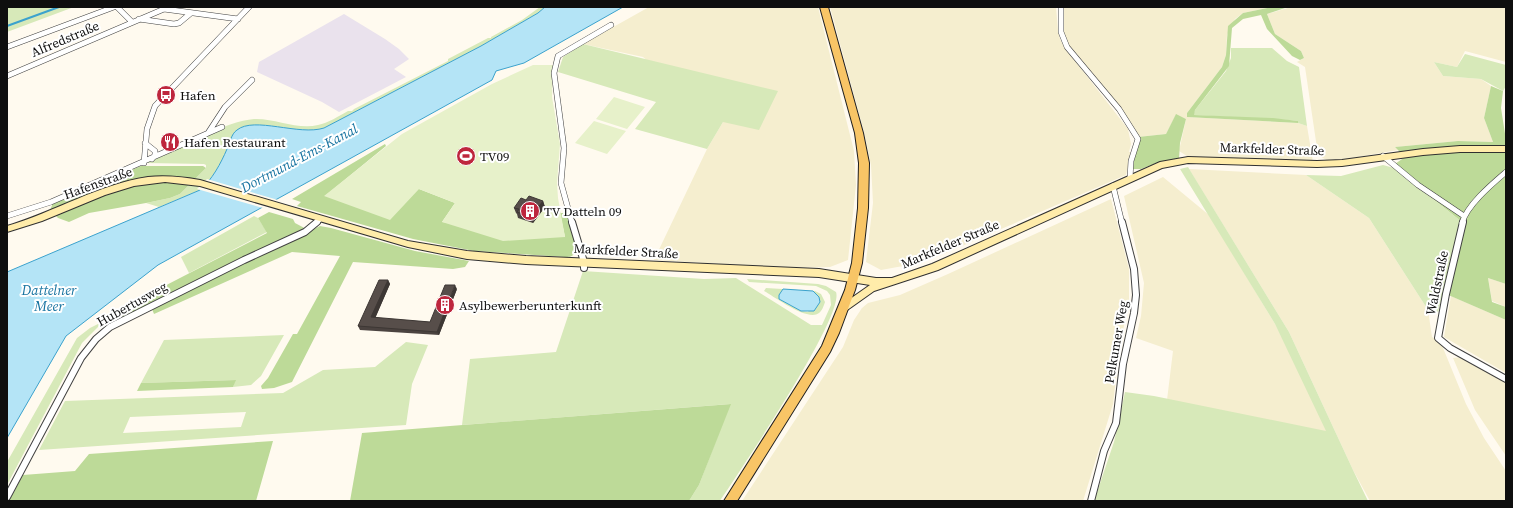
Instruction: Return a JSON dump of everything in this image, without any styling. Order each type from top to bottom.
[{"type":"main road","points":[[730,501],[826,349],[843,309],[858,263],[863,208],[864,163],[859,133],[824,7]]},
{"type":"street","points":[[7,47],[115,7],[132,22]]},
{"type":"street","points":[[144,163],[146,157],[145,143],[150,116],[155,106],[249,7]]},
{"type":"street","points":[[1061,7],[1060,30],[1067,47],[1119,109],[1138,139],[1131,161],[1130,178]]},
{"type":"street","name":"Alfredstraße","points":[[7,76],[164,9],[238,19]]},
{"type":"street","points":[[139,19],[174,24],[179,23],[191,13]]},
{"type":"street","points":[[584,265],[566,204],[562,183],[564,148],[554,74],[558,56],[611,25]]},
{"type":"street","points":[[208,133],[225,106],[252,80]]},
{"type":"street","points":[[152,159],[222,127]]},
{"type":"street","points":[[145,143],[155,151],[155,155],[152,159]]},
{"type":"street","name":"Markfelder Straße","points":[[276,206],[408,244],[455,253],[584,265],[819,273],[876,282],[892,282],[935,267],[1160,165],[1188,160],[1317,164],[1342,163],[1383,156],[1460,149],[1506,148]]},
{"type":"street","points":[[1383,156],[1418,185],[1464,216]]},
{"type":"street","name":"Hafenstraße","points":[[7,216],[51,202],[152,159]]},
{"type":"street","name":"Waldstraße","points":[[1506,172],[1486,190],[1464,216],[1438,338],[1450,348],[1506,379]]},
{"type":"street","name":"Hafenstraße","points":[[7,229],[69,207],[116,187],[134,182],[169,178],[200,183],[276,206]]},
{"type":"street","name":"Pelkumer Weg","points":[[1091,501],[1104,451],[1116,423],[1124,358],[1134,313],[1136,295],[1134,269],[1112,186]]},
{"type":"street","name":"Hubertusweg","points":[[7,497],[58,399],[82,358],[96,339],[117,324],[244,260],[305,232],[320,219]]},
{"type":"street","points":[[843,309],[871,288],[892,282]]},
{"type":"shaded area","points":[[649,7],[818,7],[854,151],[856,185],[848,260],[830,267],[788,268],[654,260],[707,149],[723,122],[643,57],[583,44]]},
{"type":"shaded area","points":[[830,7],[1056,7],[1058,30],[1060,39],[1065,48],[1128,129],[1131,144],[1129,152],[1131,152],[1126,175],[941,255],[914,264],[881,270],[866,262],[873,203],[871,165],[864,132]]},
{"type":"shaded area","points":[[1064,7],[1272,7],[1243,13],[1235,19],[1227,35],[1226,55],[1222,67],[1187,113],[1187,117],[1298,123],[1307,126],[1313,162],[1190,158],[1179,151],[1186,119],[1176,115],[1166,134],[1138,137],[1068,46],[1062,29]]},
{"type":"shaded area","points":[[1291,7],[1506,7],[1506,62],[1465,51],[1457,67],[1434,62],[1443,76],[1481,79],[1491,86],[1484,118],[1493,142],[1458,141],[1395,147],[1398,150],[1335,161],[1328,161],[1318,155],[1305,67],[1297,62],[1304,58],[1301,51],[1275,34],[1267,14]]},
{"type":"shaded area","points":[[344,14],[385,39],[399,49],[409,59],[394,69],[406,77],[339,112],[322,102],[257,72],[259,62]]},
{"type":"shaded area","points":[[1189,169],[1306,175],[1369,218],[1428,310],[1432,337],[1441,343],[1466,404],[1484,438],[1506,471],[1506,501],[1370,501],[1353,470],[1289,332]]},
{"type":"shaded area","points":[[1163,177],[1215,220],[1217,228],[1275,324],[1331,433],[1167,400],[1173,351],[1136,338],[1141,316],[1144,283],[1124,196]]},
{"type":"shaded area","points":[[1111,199],[1129,269],[1129,299],[1119,352],[1113,404],[1083,501],[742,501],[843,347],[854,320],[862,308],[868,303],[900,295]]},
{"type":"shaded area","points":[[1488,278],[1506,284],[1506,307],[1492,301]]},
{"type":"shaded area","points":[[1451,296],[1506,320],[1506,373],[1444,337]]},
{"type":"shaded area","points":[[1461,357],[1506,382],[1506,456],[1475,410],[1453,358]]},
{"type":"green space","points":[[7,7],[74,7],[7,32]]},
{"type":"green space","points":[[540,7],[545,7],[538,13],[481,46],[324,128],[301,130],[266,125],[244,129],[234,135],[216,171],[200,190],[159,207],[146,203],[170,198],[180,194],[206,168],[206,165],[204,164],[147,163],[157,158],[218,129],[243,121],[262,119],[302,126],[326,123],[448,61],[448,59],[488,38],[491,38],[522,20]]},
{"type":"green space","points":[[1272,7],[1288,7],[1267,14],[1275,34],[1301,51],[1304,58],[1300,60],[1292,56],[1267,29],[1261,15],[1243,19],[1232,28],[1229,66],[1195,110],[1194,115],[1273,118],[1298,121],[1298,123],[1187,117],[1187,113],[1222,67],[1226,55],[1228,26],[1243,13]]},
{"type":"green space","points":[[583,44],[778,91],[759,130],[723,122],[707,149],[635,129],[656,102],[558,72],[563,57]]},
{"type":"green space","points":[[1231,48],[1272,48],[1287,61],[1299,67],[1307,126],[1298,123],[1298,121],[1288,120],[1193,115],[1195,110],[1226,71],[1231,58]]},
{"type":"green space","points":[[1465,54],[1506,65],[1506,86],[1503,91],[1481,79],[1443,76],[1434,62],[1457,67]]},
{"type":"green space","name":"TV09","points":[[533,65],[553,65],[552,97],[560,144],[557,183],[558,198],[565,237],[503,241],[442,222],[455,203],[419,189],[390,220],[324,196],[402,134],[492,84]]},
{"type":"green space","points":[[1491,86],[1503,91],[1501,108],[1506,140],[1506,284],[1488,278],[1492,302],[1506,307],[1506,320],[1446,294],[1462,222],[1392,166],[1405,157],[1395,147],[1458,141],[1493,142],[1484,118]]},
{"type":"green space","points":[[614,97],[645,107],[627,129],[596,119]]},
{"type":"green space","points":[[1176,114],[1186,119],[1180,143],[1179,159],[1156,163],[1141,169],[1133,169],[1134,160],[1140,141],[1138,137],[1166,134]]},
{"type":"green space","points":[[594,121],[626,131],[607,154],[575,143]]},
{"type":"green space","points":[[385,144],[386,146],[325,196],[419,189],[455,203],[442,222],[565,237],[560,213],[566,213],[575,246],[574,254],[565,257],[474,251],[413,239],[297,206],[301,202],[292,199]]},
{"type":"green space","points":[[1383,165],[1394,168],[1462,222],[1438,312],[1428,310],[1369,218],[1306,175],[1341,176]]},
{"type":"green space","points":[[141,166],[203,166],[206,168],[180,194],[170,198],[89,213],[69,222],[58,218],[50,210],[53,203]]},
{"type":"green space","points":[[1188,167],[1289,332],[1368,501],[1094,501],[1114,442],[1125,392],[1154,396],[1326,431],[1275,324],[1180,169]]},
{"type":"green space","points":[[269,212],[293,219],[295,223],[310,231],[320,226],[331,228],[415,251],[469,261],[465,267],[453,269],[353,262],[292,382],[274,388],[262,389],[261,386],[268,378],[293,334],[297,334],[340,256],[292,252],[154,314],[150,304],[123,317],[122,308],[267,233],[258,218]]},
{"type":"green space","points":[[254,216],[258,218],[267,232],[189,273],[181,257]]},
{"type":"green space","points":[[583,271],[704,279],[736,278],[811,325],[822,325],[831,305],[830,295],[827,291],[816,286],[749,282],[747,279],[818,284],[826,286],[836,292],[834,307],[824,331],[808,361],[720,501],[689,501],[699,485],[730,404],[462,425],[470,359],[556,352]]},
{"type":"green space","points":[[766,288],[815,291],[821,294],[825,302],[819,313],[814,315],[807,314],[792,308],[764,291]],"holes":[[[813,291],[819,297],[808,312],[801,311],[779,299]]]},
{"type":"green space","points":[[98,324],[100,325],[82,343],[7,485],[7,462],[77,338]]},
{"type":"green space","points":[[284,335],[261,376],[251,385],[233,387],[235,380],[141,383],[164,340]]},
{"type":"green space","points":[[406,342],[428,345],[412,384],[406,425],[39,450],[65,401],[283,393],[323,370],[375,367]],"holes":[[[246,412],[241,427],[123,433],[130,417]]]},
{"type":"green space","points":[[236,380],[233,387],[137,391],[141,383]]},
{"type":"green space","points":[[731,404],[699,485],[689,501],[350,501],[362,433]]},
{"type":"green space","points":[[273,441],[256,501],[9,501],[23,475],[75,471],[89,454]]},
{"type":"water","name":"Dattelner Meer","points":[[545,7],[623,7],[524,63],[496,71],[492,80],[158,265],[66,336],[7,438],[7,272],[200,190],[216,171],[233,134],[245,126],[265,125],[302,130],[324,128],[481,46],[538,13]]},
{"type":"water","points":[[783,289],[813,291],[819,297],[820,302],[814,311],[801,311],[779,299],[779,295]]},
{"type":"pier","points":[[207,179],[278,200],[263,208],[197,189]]},
{"type":"building","points":[[529,196],[543,201],[531,217],[517,212],[519,209],[514,208],[521,198],[526,200]]},
{"type":"building","name":"Asylbewerberunterkunft","points":[[379,280],[388,280],[371,317],[430,322],[445,285],[455,285],[437,332],[358,326]]},
{"type":"waterway","points":[[7,26],[59,7]]},
{"type":"place","name":"Hafen","points":[[166,95]]},
{"type":"place","name":"Hafen Restaurant","points":[[170,142]]},
{"type":"place","name":"TV09","points":[[466,156]]},
{"type":"place","name":"TV Datteln 09","points":[[530,211]]},
{"type":"place","name":"Asylbewerberunterkunft","points":[[445,305]]},
{"type":"water label","name":"Dortmund-Ems-Kanal","points":[[299,158]]}]
